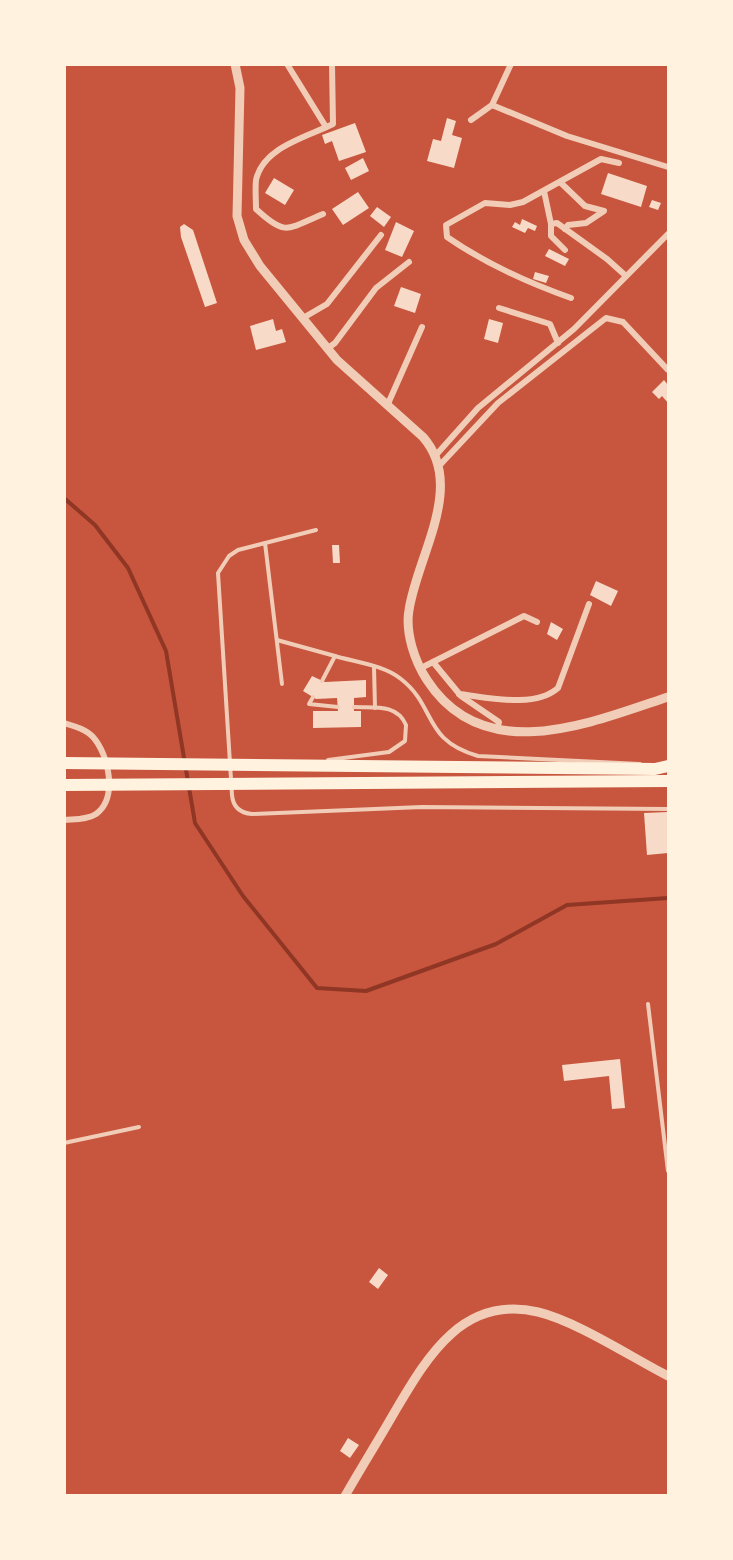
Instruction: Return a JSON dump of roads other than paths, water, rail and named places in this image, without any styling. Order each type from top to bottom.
[{"type":"highway","points":[[64,763],[655,769],[669,766]]},
{"type":"highway","points":[[64,785],[280,786],[432,781],[669,782]]},
{"type":"street","points":[[235,64],[240,88],[239,228],[260,266],[328,348],[387,406],[423,437],[436,455],[440,466],[438,504],[409,609],[411,638],[421,668],[430,684],[449,705],[472,722],[497,731],[552,730],[586,723],[669,697]]},
{"type":"street","points":[[287,64],[326,127]]},
{"type":"street","points":[[323,214],[289,228],[275,227],[256,208],[256,180],[261,166],[269,155],[333,124],[332,64]]},
{"type":"street","points":[[471,120],[492,105],[511,64]]},
{"type":"street","points":[[492,105],[567,136],[669,167]]},
{"type":"street","points":[[571,298],[528,283],[478,258],[445,233],[448,222],[477,206],[492,203],[516,205],[601,159],[620,163]]},
{"type":"street","points":[[560,182],[574,198],[585,206],[604,211],[586,223],[568,225],[565,229]]},
{"type":"street","points":[[544,191],[551,224],[551,236],[565,250]]},
{"type":"street","points":[[551,224],[557,223],[607,259],[626,276]]},
{"type":"street","points":[[436,455],[478,408],[558,343],[669,234]]},
{"type":"street","points":[[303,318],[327,304],[381,235]]},
{"type":"street","points":[[328,348],[335,343],[376,288],[409,262]]},
{"type":"street","points":[[499,308],[550,324],[558,343]]},
{"type":"street","points":[[440,466],[498,403],[606,318],[623,322],[669,370]]},
{"type":"street","points":[[387,406],[422,327]]},
{"type":"street","points":[[459,694],[529,698],[552,693],[558,688],[589,604]]},
{"type":"street","points":[[421,668],[524,616],[537,622]]},
{"type":"street","points":[[433,662],[459,694],[499,722],[497,731]]},
{"type":"street","points":[[64,723],[82,729],[99,745],[104,755],[109,784],[104,806],[95,814],[85,819],[64,820]]},
{"type":"street","points":[[345,1496],[416,1376],[438,1346],[459,1327],[483,1315],[523,1309],[552,1316],[669,1376]]},
{"type":"lane","points":[[316,530],[265,543],[229,556],[218,573],[232,801],[240,811],[252,813],[422,807],[669,809]]},
{"type":"lane","points":[[265,543],[282,684]]},
{"type":"lane","points":[[277,640],[392,672],[408,685],[442,739],[465,753],[490,758],[633,762],[655,769]]},
{"type":"lane","points":[[322,681],[335,656]]},
{"type":"lane","points":[[374,667],[375,708]]},
{"type":"lane","points":[[313,697],[309,704],[338,707]]},
{"type":"lane","points":[[278,764],[368,757],[396,749],[407,736],[404,720],[394,711],[354,707]]},
{"type":"lane","points":[[648,1004],[669,1171]]},
{"type":"lane","points":[[64,1143],[139,1127]]},
{"type":"waterway","points":[[64,498],[95,525],[128,568],[166,651],[195,823],[243,896],[317,988],[366,991],[496,944],[567,905],[668,898]]}]
